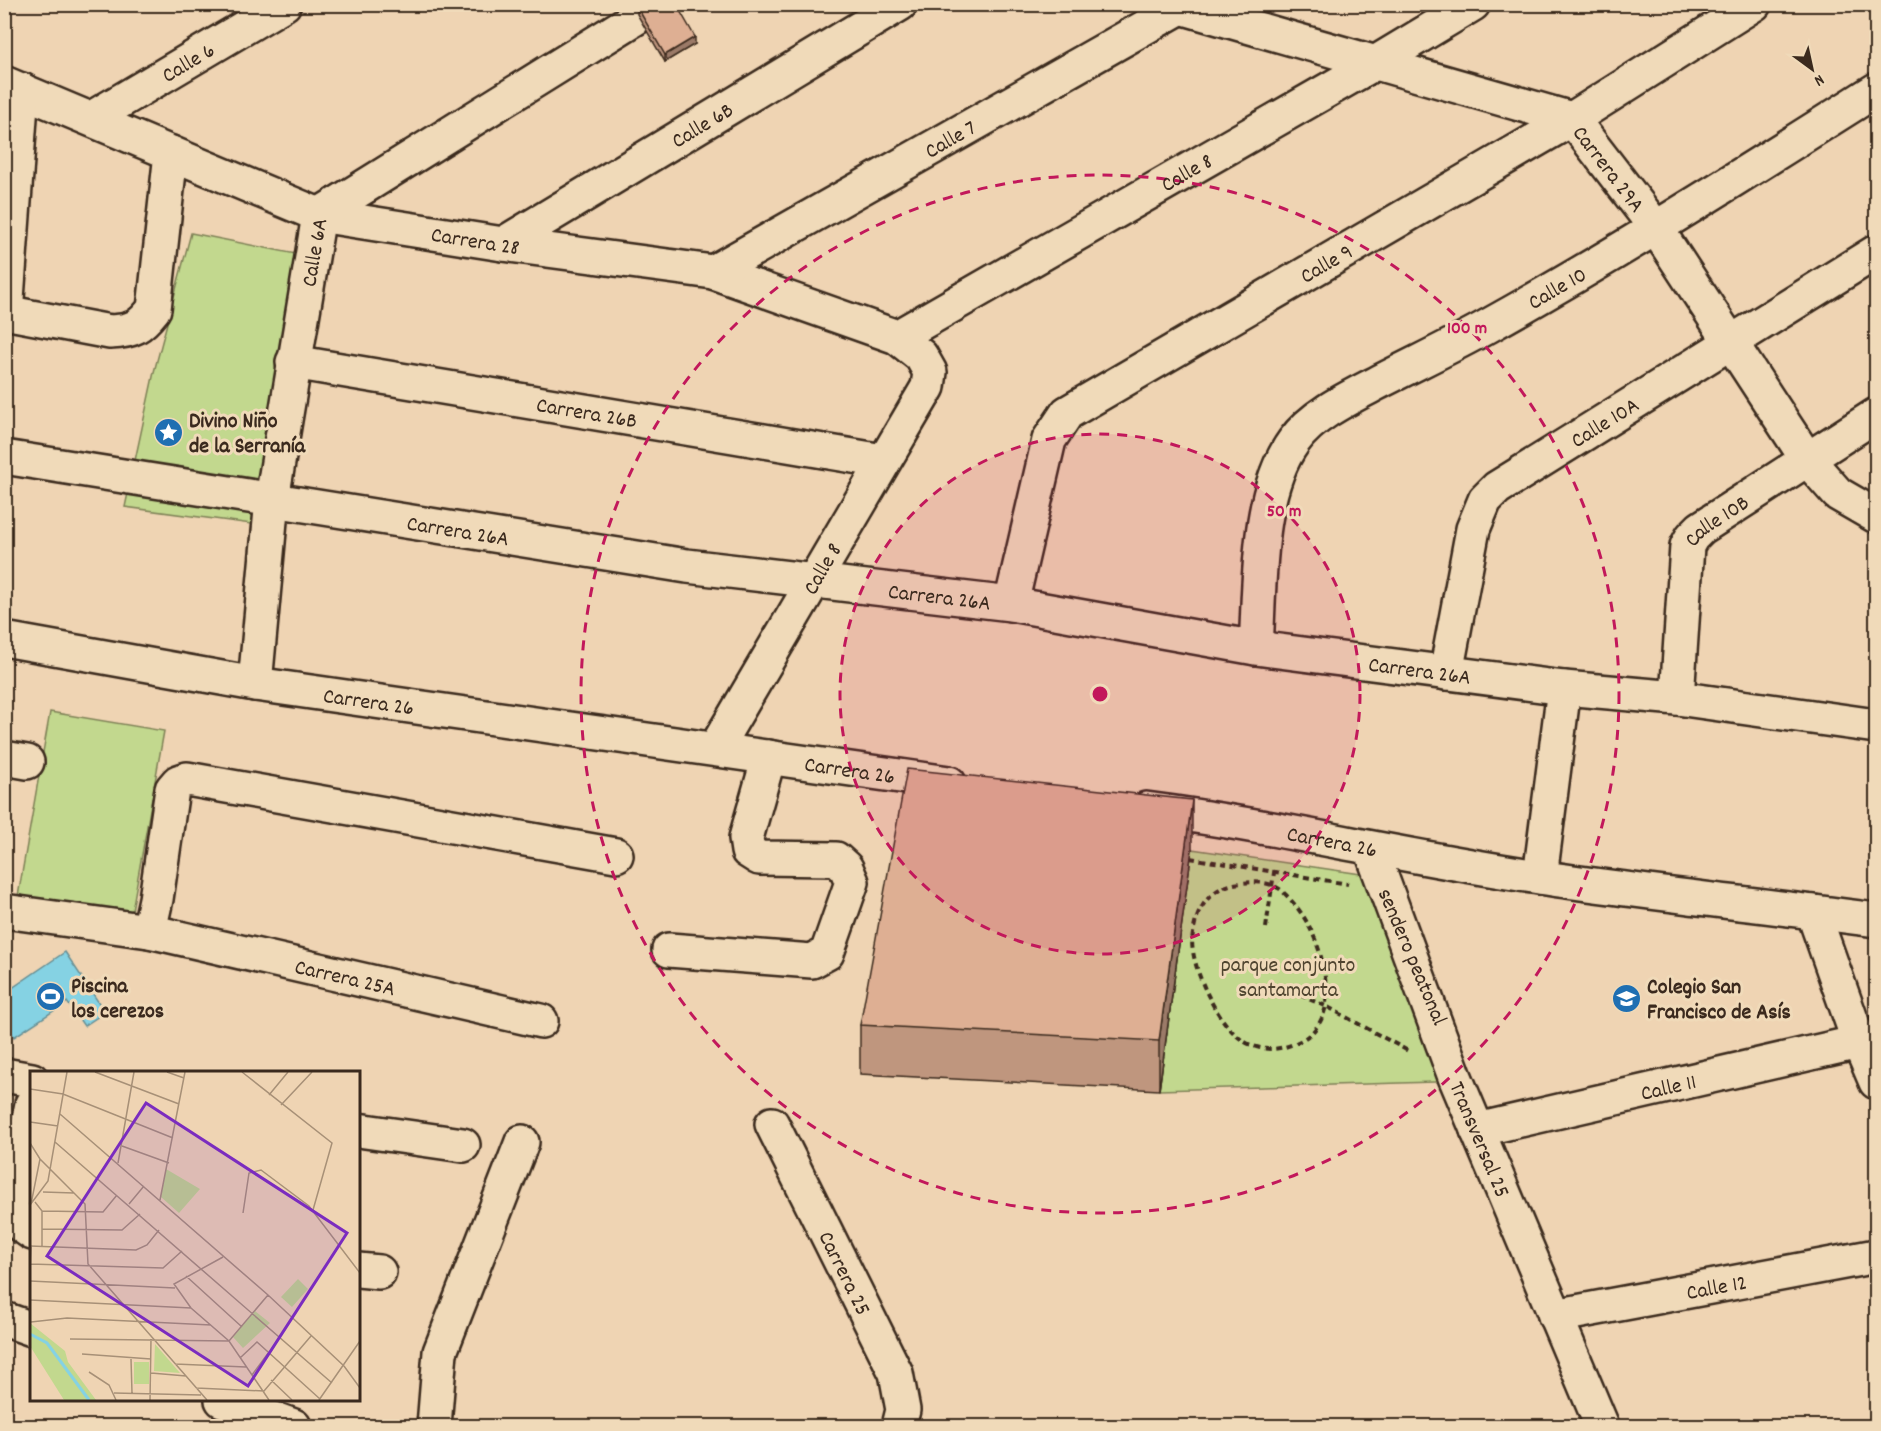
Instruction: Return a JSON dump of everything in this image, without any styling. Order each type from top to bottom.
[{"type":"street","name":"Calle 6","points":[[92,118],[284,4]]},
{"type":"street","name":"Calle 6A","points":[[255,684],[272,499],[319,215],[658,4]]},
{"type":"street","name":"Calle 6B","points":[[503,244],[900,4]]},
{"type":"street","name":"Calle 8","points":[[897,337],[1376,63],[1473,4]]},
{"type":"street","name":"Calle 9","points":[[1011,604],[1049,440],[1067,413],[1572,118],[1754,4]]},
{"type":"street","name":"Carrera 29A","points":[[1179,6],[1572,118],[1656,228],[1807,459],[1838,494],[1876,516]]},
{"type":"street","name":"Calle 7","points":[[713,272],[1179,6]]},
{"type":"street","name":"Carrera 28","points":[[13,86],[319,215],[503,244],[713,272],[897,337],[921,356],[930,372],[928,387]]},
{"type":"street","points":[[13,86],[5,313],[110,332],[125,332],[142,324],[154,309],[171,153]]},
{"type":"street","name":"Calle 10","points":[[1256,648],[1262,553],[1269,500],[1277,469],[1294,440],[1317,419],[1349,398],[1488,326],[1656,228],[1876,90]]},
{"type":"street","name":"Calle 10A","points":[[1446,673],[1473,529],[1485,500],[1497,488],[1876,252]]},
{"type":"street","name":"Carrera 26B","points":[[293,362],[883,461]]},
{"type":"street","name":"Calle 8","points":[[715,749],[928,387]]},
{"type":"street","name":"Calle 10B","points":[[1677,698],[1687,546],[1692,537],[1701,528],[1876,415]]},
{"type":"street","name":"Carrera 26A","points":[[4,457],[687,566],[1011,604],[1256,648],[1564,688],[1677,698],[1876,726]]},
{"type":"street","name":"Carrera 26","points":[[4,639],[255,684],[980,787]]},
{"type":"street","points":[[1540,877],[1564,688]]},
{"type":"street","points":[[669,950],[812,961],[827,953],[852,882],[846,868],[836,859],[759,858],[748,850],[746,838],[769,757]]},
{"type":"street","points":[[149,931],[156,899],[171,789],[178,782],[187,779],[616,855]]},
{"type":"street","name":"Carrera 26","points":[[1121,805],[1192,815],[1371,849],[1540,877],[1876,920]]},
{"type":"street","name":"Transversal 25","points":[[1371,849],[1455,1077],[1602,1426]]},
{"type":"street","name":"Carrera 25A","points":[[4,910],[149,931],[541,1021]]},
{"type":"street","points":[[1814,912],[1859,1042],[1876,1082]]},
{"type":"street","name":"Calle 11","points":[[1477,1130],[1859,1042]]},
{"type":"street","points":[[4,1076],[30,1080]]},
{"type":"street","points":[[30,1114],[11,1208],[22,1226],[30,1232]]},
{"type":"street","name":"Carrera 25","points":[[772,1124],[896,1373],[903,1410],[899,1426]]},
{"type":"street","points":[[360,1130],[463,1145]]},
{"type":"street","points":[[434,1426],[440,1352],[522,1142]]},
{"type":"street","name":"Calle 12","points":[[1555,1316],[1876,1256]]},
{"type":"street","points":[[4,1319],[30,1328]]},
{"type":"street","points":[[225,1401],[294,1426]]},
{"type":"path","name":"sendero peatonal","points":[[1190,858],[1349,884]]},
{"type":"path","points":[[1266,928],[1275,866]]},
{"type":"path","points":[[1244,882],[1262,882],[1279,888],[1296,905],[1318,946],[1324,967],[1326,1006],[1322,1022],[1309,1036],[1283,1048],[1250,1045],[1228,1026],[1205,990],[1192,950],[1197,916],[1205,900],[1225,886],[1244,882]]},
{"type":"path","points":[[1292,988],[1306,998],[1326,1006],[1455,1077]]},
{"type":"green space","points":[[191,233],[306,256],[275,527],[125,507],[154,372]]},
{"type":"green space","points":[[50,712],[164,731],[130,922],[17,902]]},
{"type":"green space","name":"parque conjunto santamarta","points":[[1192,849],[1381,877],[1468,1081],[1159,1090]]},
{"type":"water","name":"Piscina los cerezos","points":[[65,952],[105,1012],[84,1026],[67,1002],[14,1037],[5,1023],[5,993]]},
{"type":"building","points":[[640,4],[676,4],[695,37],[665,55],[637,7]]},
{"type":"building","points":[[907,769],[1192,800],[1159,1041],[860,1025]]},
{"type":"place","name":"Divino Niño de la Serranía","points":[[168,432]]},
{"type":"place","name":"Piscina los cerezos","points":[[50,997]]},
{"type":"place","name":"Colegio San Francisco de Asís","points":[[1626,998]]}]
